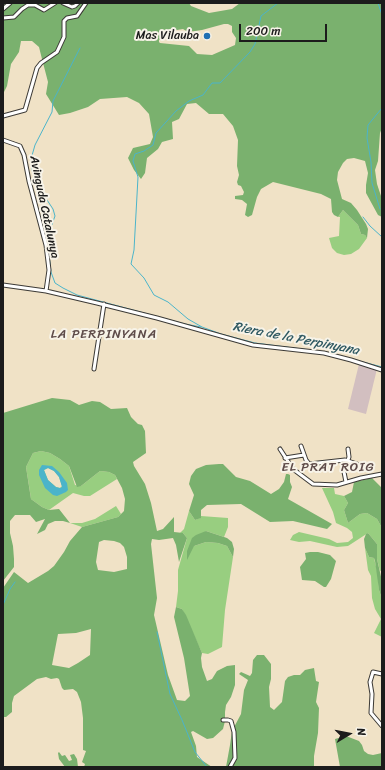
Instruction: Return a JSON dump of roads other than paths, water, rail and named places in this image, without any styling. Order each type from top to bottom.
[{"type":"street","points":[[3,9],[10,3]]},
{"type":"street","points":[[3,18],[14,17],[22,8],[28,5],[35,5],[44,10],[55,3]]},
{"type":"street","points":[[63,3],[72,7],[76,6],[78,3]]},
{"type":"street","points":[[3,116],[25,110],[38,66],[57,52],[64,36],[64,21],[68,18],[77,16],[86,3]]},
{"type":"street","name":"Avinguda Catalunya","points":[[3,140],[18,145],[23,151],[29,181],[46,245],[49,276],[46,291]]},
{"type":"street","points":[[3,285],[46,291],[104,304],[253,345],[324,353],[382,370]]},
{"type":"street","points":[[94,370],[104,304]]},
{"type":"street","points":[[301,446],[309,464],[345,460],[357,464]]},
{"type":"street","points":[[280,449],[296,472],[313,484],[331,486],[382,474]]},
{"type":"street","points":[[346,482],[344,472],[349,457],[348,449]]},
{"type":"street","points":[[286,458],[304,455]]},
{"type":"street","points":[[382,674],[373,672],[370,682],[372,694],[371,712],[382,726]]},
{"type":"street","points":[[223,720],[231,721],[234,732],[235,758],[230,767]]},
{"type":"water","points":[[42,465],[52,466],[59,472],[67,483],[68,490],[57,496],[53,495],[45,488],[39,475],[39,470]],"holes":[[[48,468],[54,471],[59,477],[62,487],[60,488],[56,487],[48,480],[44,470]]]},
{"type":"waterway","name":"Riera de la Perpinyana","points":[[278,3],[261,16],[255,44],[250,52],[220,83],[212,83],[203,95],[189,101],[176,111],[156,133],[153,145],[144,151],[135,154],[133,161],[138,177],[134,250],[131,264],[144,278],[154,295],[168,302],[188,319],[202,327],[221,334],[255,343],[325,352],[382,367]]},
{"type":"waterway","points":[[378,3],[382,15]]},
{"type":"waterway","points":[[80,48],[53,101],[52,112],[35,145],[31,159],[32,171],[42,186],[45,197],[53,209],[55,216],[47,238],[51,272],[55,283],[77,295],[201,327]]},
{"type":"waterway","points":[[380,209],[372,183],[371,162],[367,138],[368,125],[382,108]]},
{"type":"waterway","points":[[363,217],[382,237]]},
{"type":"waterway","points":[[3,605],[15,582]]},
{"type":"waterway","points":[[157,632],[170,694],[195,752],[207,767]]},
{"type":"place","name":"Mas Vilauba","points":[[207,36]]},
{"type":"district","name":"LA PERPINYANA","points":[[104,335]]},
{"type":"district","name":"EL PRAT ROIG","points":[[328,468]]}]
